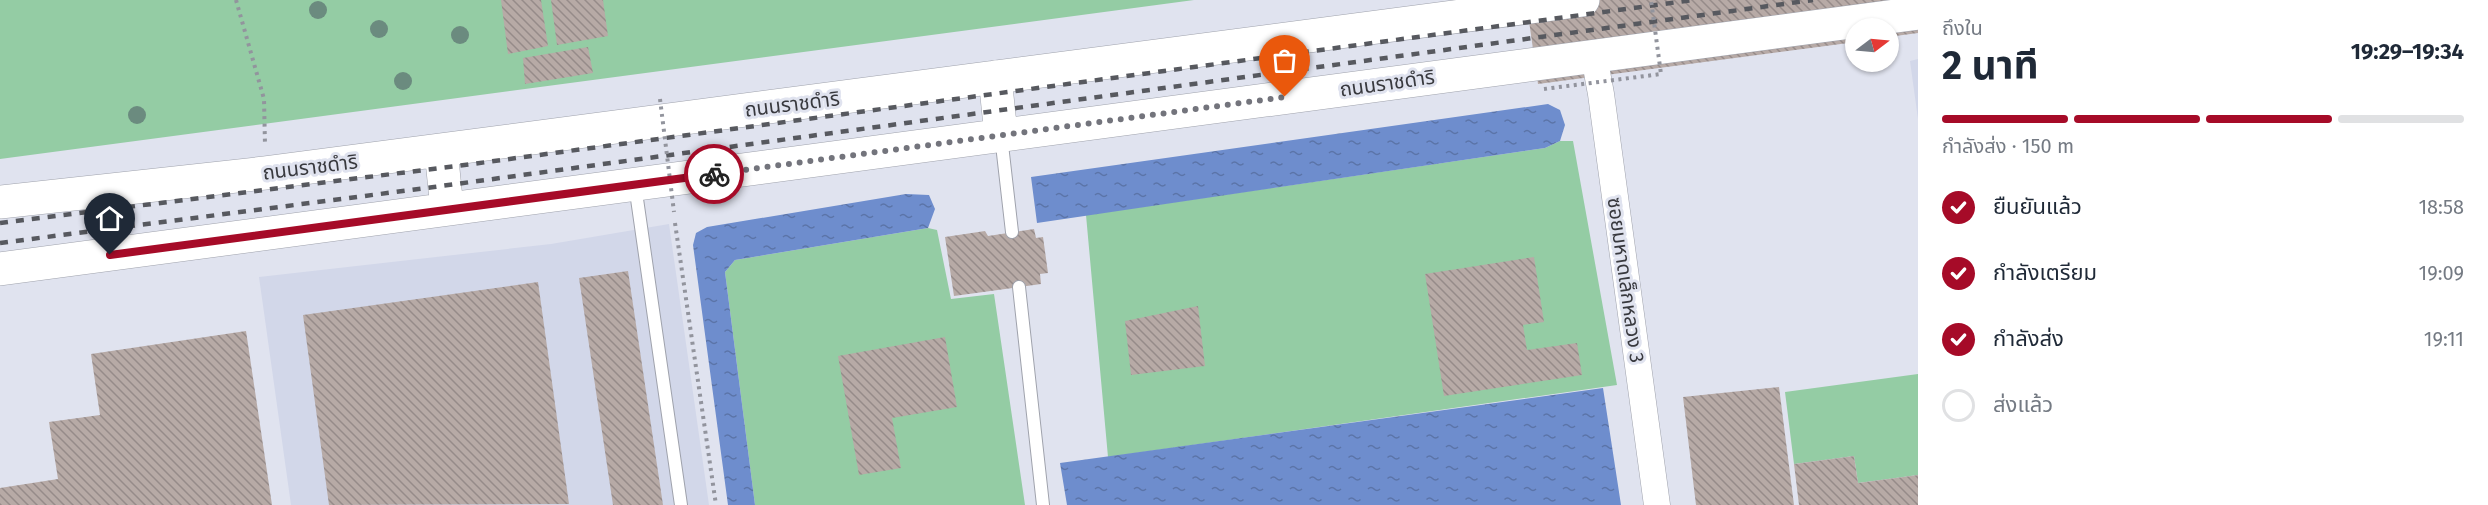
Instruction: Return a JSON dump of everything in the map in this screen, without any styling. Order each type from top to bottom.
[{"type":"main road","name":"ถนนราชดำริ","points":[[0,202],[265,173],[1548,2],[1583,0]]},
{"type":"main road","name":"ถนนราชดำริ","points":[[0,269],[1918,13]]},
{"type":"main road","points":[[995,77],[1001,135]]},
{"type":"main road","points":[[441,150],[447,209]]},
{"type":"street","name":"ซอยมหาดเล็กหลวง 3","points":[[1594,56],[1657,505]]},
{"type":"lane","points":[[1001,135],[1012,232]]},
{"type":"lane","points":[[635,184],[681,505]]},
{"type":"lane","points":[[1019,287],[1043,505]]},
{"type":"path","points":[[236,0],[264,99],[265,173]]},
{"type":"path","points":[[1544,90],[1661,74],[1651,0]]},
{"type":"path","points":[[660,99],[675,212]]},
{"type":"path","points":[[675,223],[716,505]]},
{"type":"shaded area","points":[[1918,59],[1918,119],[1910,61]]},
{"type":"shaded area","points":[[669,224],[709,505],[291,505],[259,277],[551,244]]},
{"type":"green space","points":[[0,0],[1194,0],[0,159]]},
{"type":"green space","points":[[1560,141],[1573,141],[1617,385],[1108,457],[1086,215],[1545,148]]},
{"type":"green space","points":[[928,228],[937,230],[951,299],[994,294],[1025,505],[755,505],[725,272],[735,260]]},
{"type":"green space","points":[[1918,374],[1918,475],[1858,483],[1854,456],[1794,464],[1785,392]]},
{"type":"water","points":[[1548,104],[1560,110],[1565,125],[1560,141],[1545,148],[1037,223],[1031,177]]},
{"type":"water","points":[[906,194],[929,195],[935,209],[928,228],[735,260],[725,272],[755,505],[728,505],[693,245],[696,233],[707,227]]},
{"type":"water","points":[[1603,388],[1621,505],[1067,505],[1060,463]]},
{"type":"building","points":[[501,0],[541,0],[548,46],[508,54]]},
{"type":"building","points":[[551,0],[603,0],[608,36],[557,45]]},
{"type":"building","points":[[1526,0],[1918,0],[1918,33],[1899,36],[1899,18],[1845,18],[1845,43],[1538,84]]},
{"type":"building","points":[[588,47],[593,73],[525,84],[523,58]]},
{"type":"building","points":[[1034,229],[1036,238],[1043,237],[1048,273],[1040,274],[1041,284],[954,296],[945,237],[985,231],[988,236]]},
{"type":"building","points":[[1534,257],[1544,322],[1523,325],[1527,350],[1577,343],[1582,375],[1444,396],[1425,274]]},
{"type":"building","points":[[628,271],[663,505],[613,505],[579,278]]},
{"type":"building","points":[[538,282],[569,504],[329,505],[303,315]]},
{"type":"building","points":[[1198,306],[1205,366],[1131,375],[1125,321]]},
{"type":"building","points":[[246,331],[272,505],[0,505],[0,488],[58,479],[49,422],[100,415],[91,354]]},
{"type":"building","points":[[945,337],[957,407],[892,418],[901,468],[859,475],[838,356]]},
{"type":"building","points":[[1779,387],[1794,505],[1696,505],[1683,397]]},
{"type":"building","points":[[1854,456],[1858,483],[1918,475],[1918,505],[1799,505],[1794,464]]},
{"type":"railway","points":[[0,223],[472,164],[1693,0]]},
{"type":"railway","points":[[0,243],[434,187],[1813,0]]},
{"type":"way so far","points":[[714,174],[1285,97]]},
{"type":"route","points":[[110,255],[714,174]]}]
